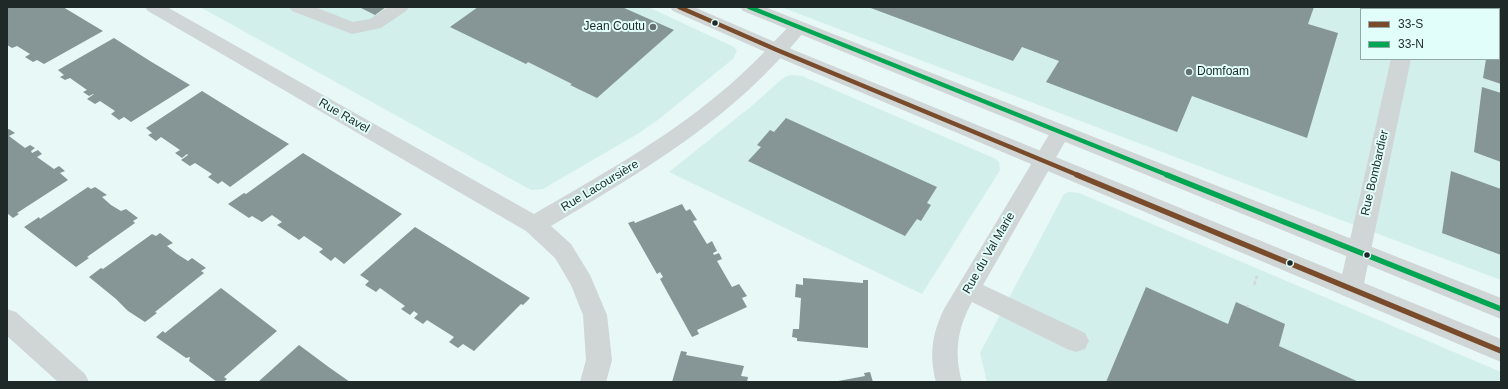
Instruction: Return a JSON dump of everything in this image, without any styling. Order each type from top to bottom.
[{"type":"street","name":"Rue Ravel","points":[[154,7],[534,225]]},
{"type":"street","points":[[298,7],[352,28],[375,24],[400,7]]},
{"type":"street","points":[[679,7],[777,50],[1501,351]]},
{"type":"street","points":[[749,7],[1501,309]]},
{"type":"street","name":"Rue Lacoursière","points":[[534,225],[634,166],[719,106],[777,50],[798,27]]},
{"type":"street","name":"Rue Bombardier","points":[[1351,288],[1401,60]]},
{"type":"street","name":"Rue du Val Marie","points":[[950,382],[945,367],[944,350],[946,334],[955,310],[1060,133]]},
{"type":"street","points":[[534,225],[563,251],[582,282],[595,315],[599,360],[593,382]]},
{"type":"street","points":[[968,289],[1076,341]]},
{"type":"street","points":[[7,320],[76,382]]},
{"type":"shaded area","points":[[200,7],[648,7],[732,46],[737,50],[734,58],[659,119],[639,133],[543,189],[531,190]]},
{"type":"shaded area","points":[[781,7],[1501,7],[1501,280],[1333,217]]},
{"type":"shaded area","points":[[790,75],[802,76],[996,159],[999,162],[1000,170],[922,294],[669,172],[754,104],[783,78]]},
{"type":"shaded area","points":[[1069,192],[1079,193],[1501,372],[1501,382],[987,382],[980,353],[1064,194]]},
{"type":"building","points":[[7,7],[63,7],[103,31],[44,64],[37,60],[33,62],[25,57],[30,54],[17,46],[12,48],[7,45]]},
{"type":"building","points":[[359,7],[386,7],[375,15]]},
{"type":"building","points":[[478,7],[622,7],[674,30],[597,98],[528,62],[526,64],[450,27]]},
{"type":"building","name":"Domfoam","points":[[868,7],[1314,7],[1308,24],[1338,33],[1307,138],[1192,96],[1177,132],[1046,82],[1059,61],[1022,47],[1013,61]]},
{"type":"building","points":[[1500,16],[1501,16],[1500,44]]},
{"type":"building","points":[[114,38],[190,85],[131,122],[124,117],[119,120],[111,114],[115,111],[100,101],[95,104],[87,99],[94,94],[89,96],[83,92],[87,90],[70,78],[65,80],[60,77],[64,75],[58,70]]},
{"type":"building","points":[[1501,51],[1501,84],[1483,78],[1486,60],[1500,60]]},
{"type":"building","points":[[1482,87],[1501,93],[1501,162],[1474,152]]},
{"type":"building","points":[[202,91],[289,144],[230,187],[222,181],[218,184],[208,177],[212,174],[195,163],[190,166],[181,160],[188,155],[187,154],[182,158],[175,153],[180,150],[161,137],[156,141],[148,135],[152,133],[146,128]]},
{"type":"building","points":[[786,118],[937,187],[927,203],[931,205],[921,221],[917,219],[905,236],[748,161],[761,147],[757,145],[770,130],[774,132]]},
{"type":"building","points":[[9,129],[15,133],[9,136],[25,148],[30,145],[35,148],[31,151],[32,153],[38,150],[42,154],[37,157],[54,169],[59,166],[65,171],[60,173],[68,180],[17,213],[19,214],[13,218],[7,213],[7,130]]},
{"type":"building","points":[[303,153],[402,214],[344,264],[335,257],[331,261],[319,252],[323,249],[304,236],[299,240],[277,225],[282,222],[272,215],[262,222],[252,216],[249,218],[228,204],[244,193],[246,194]]},
{"type":"building","points":[[1451,171],[1501,189],[1501,255],[1442,233]]},
{"type":"building","points":[[88,187],[91,189],[95,187],[107,195],[102,197],[111,205],[121,211],[126,209],[138,218],[133,221],[135,223],[87,257],[89,258],[76,267],[24,227],[39,217],[40,219]]},
{"type":"building","points":[[682,204],[686,211],[690,209],[697,220],[693,221],[707,244],[712,241],[717,251],[713,253],[714,255],[719,253],[722,259],[717,261],[732,287],[739,284],[747,296],[742,298],[747,307],[697,330],[699,334],[692,337],[660,279],[663,277],[660,272],[657,274],[628,223],[634,221],[635,223]]},
{"type":"building","points":[[415,227],[530,298],[523,305],[521,304],[474,351],[463,344],[458,348],[449,342],[454,337],[427,320],[423,324],[414,318],[418,314],[414,311],[410,315],[401,309],[405,306],[380,288],[376,292],[365,285],[369,281],[360,275]]},
{"type":"building","points":[[160,233],[173,243],[167,246],[177,254],[188,261],[192,258],[206,268],[201,271],[204,273],[155,312],[157,313],[145,322],[128,311],[89,277],[101,268],[103,269],[152,234],[156,236]]},
{"type":"building","points":[[803,278],[863,283],[863,280],[868,280],[868,348],[797,341],[797,338],[792,337],[793,329],[799,329],[801,298],[795,297],[796,284],[803,285]]},
{"type":"building","points":[[1146,287],[1228,324],[1236,302],[1285,324],[1279,346],[1359,382],[1106,382]]},
{"type":"building","points":[[221,288],[277,331],[224,377],[227,379],[223,382],[217,382],[189,361],[190,357],[186,358],[156,337],[163,331],[165,333]]},
{"type":"building","points":[[299,345],[330,368],[350,382],[258,382]]},
{"type":"building","points":[[681,351],[687,352],[686,355],[744,366],[741,376],[748,377],[747,382],[672,382]]},
{"type":"building","points":[[870,372],[873,382],[833,382],[865,376],[864,373]]},
{"type":"transit line","name":"33-S","points":[[679,7],[777,50],[1501,351]]},
{"type":"transit line","name":"33-N","points":[[749,7],[1501,309]]},
{"type":"place","name":"Jean Coutu","points":[[653,27]]},
{"type":"place","name":"Domfoam","points":[[1189,72]]}]
